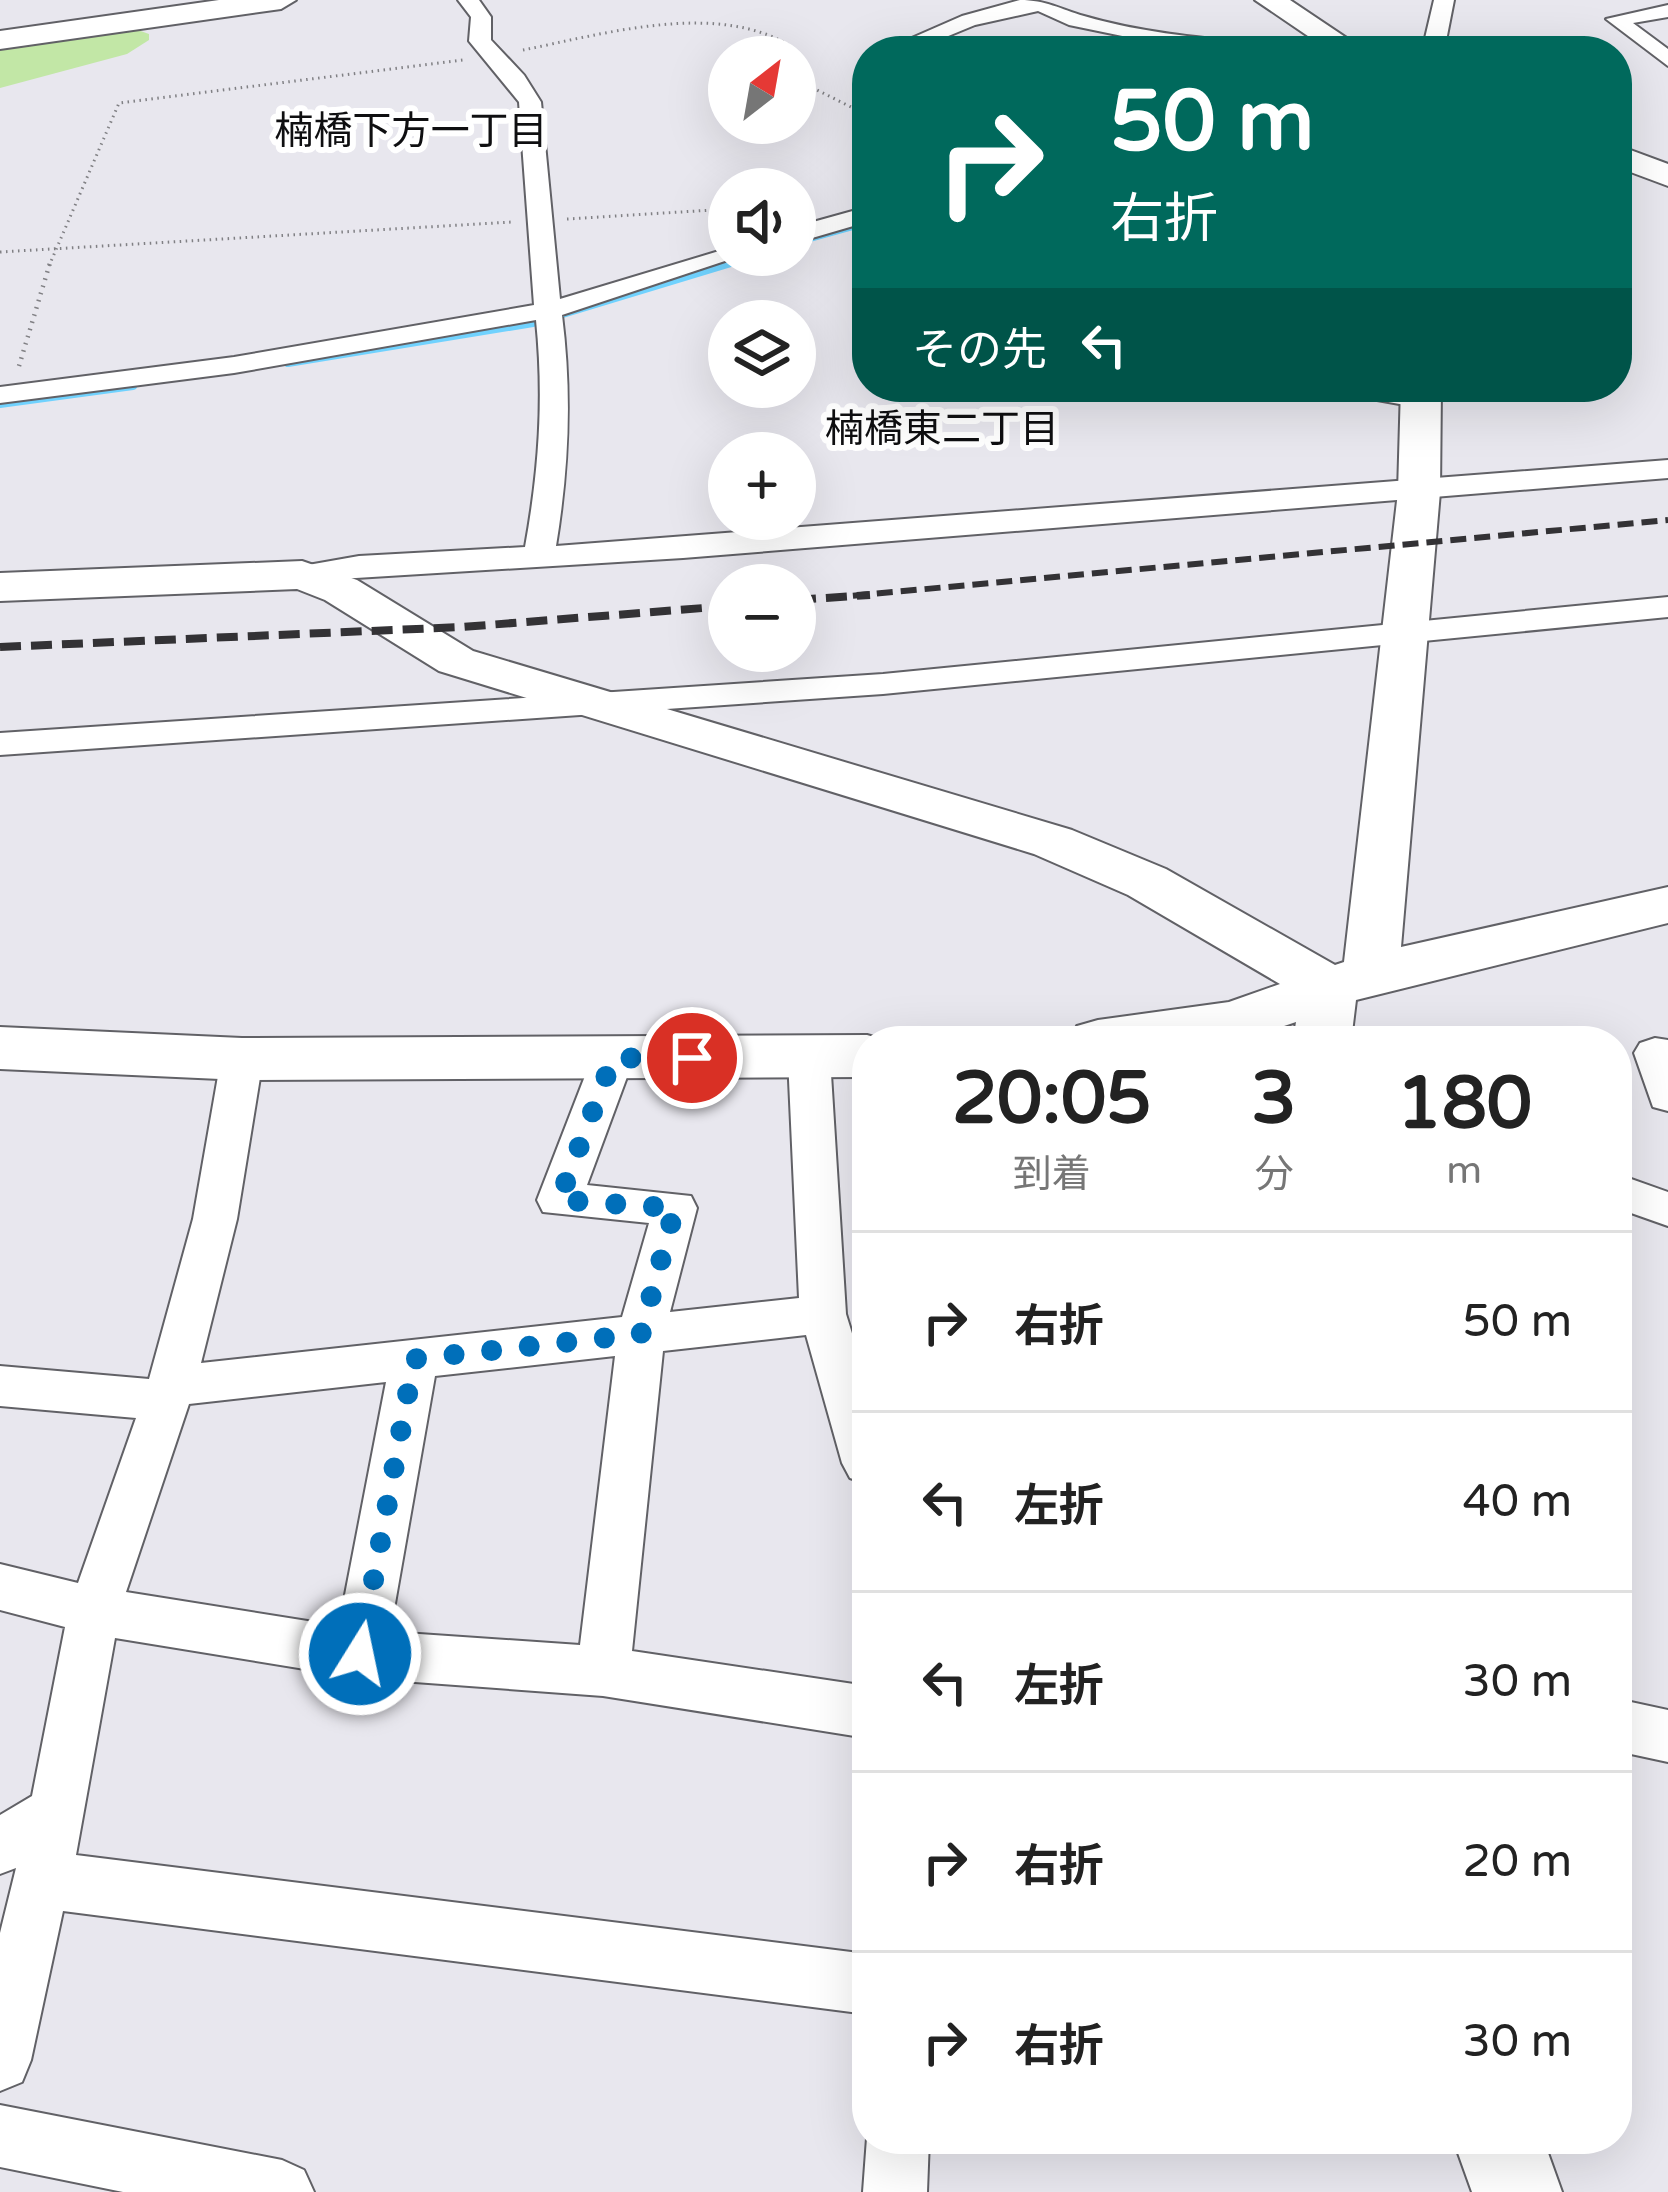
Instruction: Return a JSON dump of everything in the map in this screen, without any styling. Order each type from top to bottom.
[{"type":"street","points":[[0,40],[281,0]]},
{"type":"street","points":[[468,0],[481,17],[480,41],[520,76],[536,126],[531,157],[556,390],[552,479],[539,554]]},
{"type":"street","points":[[1247,0],[1271,23],[1295,36]]},
{"type":"street","points":[[1270,0],[1327,36]]},
{"type":"street","points":[[1436,36],[1444,0]]},
{"type":"street","points":[[930,36],[1035,2],[1076,22],[1134,36]]},
{"type":"street","points":[[1662,51],[1616,19],[1668,11]]},
{"type":"street","points":[[1632,149],[1668,162]]},
{"type":"street","points":[[1632,161],[1668,176]]},
{"type":"street","points":[[816,230],[852,219]]},
{"type":"street","points":[[5,395],[234,365],[550,310],[708,262]]},
{"type":"street","points":[[1341,1000],[1402,634],[1419,492],[1422,402]]},
{"type":"street","points":[[0,587],[302,574],[539,554],[683,549],[1668,469]]},
{"type":"street","points":[[302,574],[341,590],[456,661],[1053,842],[1147,882],[1341,1000]]},
{"type":"street","points":[[0,744],[603,704],[1668,607]]},
{"type":"street","points":[[1206,1026],[1341,1000],[1668,905]]},
{"type":"street","points":[[0,1048],[242,1059],[852,1057]]},
{"type":"street","points":[[1668,1055],[1655,1053],[1668,1096]]},
{"type":"street","points":[[603,1671],[641,1334],[675,1208],[559,1200],[613,1058]]},
{"type":"street","points":[[809,1058],[823,1314],[852,1412]]},
{"type":"street","points":[[0,2060],[20,1862],[57,1813],[94,1611],[168,1394],[215,1220],[242,1059]]},
{"type":"street","points":[[1632,1196],[1668,1209]]},
{"type":"street","points":[[0,1386],[168,1394],[414,1359],[823,1314]]},
{"type":"street","points":[[360,1654],[414,1359]]},
{"type":"street","points":[[0,1587],[94,1611],[360,1654],[603,1671],[852,1710]]},
{"type":"street","points":[[1632,1729],[1668,1736]]},
{"type":"street","points":[[20,1862],[852,1982]]},
{"type":"street","points":[[0,2136],[282,2192]]},
{"type":"street","points":[[896,2192],[897,2154]]},
{"type":"street","points":[[1503,2154],[1517,2192]]},
{"type":"path","points":[[5,395],[54,248],[119,103],[494,56],[673,23],[747,20],[772,29],[795,49],[801,82],[852,108]]},
{"type":"path","points":[[0,252],[708,210]]},
{"type":"green space","points":[[135,29],[149,34],[149,40],[127,54],[0,88],[0,43]]},
{"type":"waterway","points":[[816,237],[852,227]]},
{"type":"waterway","points":[[288,363],[533,323],[708,270]]},
{"type":"waterway","points":[[0,404],[133,386]]},
{"type":"railway","points":[[839,597],[1668,520]]},
{"type":"railway","points":[[839,597],[870,595]]},
{"type":"railway","points":[[816,599],[839,597]]},
{"type":"railway","points":[[829,598],[839,597]]},
{"type":"railway","points":[[0,647],[462,627],[708,608]]},
{"type":"district","name":"楠橋下方一丁目","points":[[411,131]]},
{"type":"district","name":"楠橋東二丁目","points":[[942,429]]},
{"type":"route","points":[[360,1654],[414,1359],[641,1334],[675,1208],[559,1200],[613,1058],[692,1058]]}]
